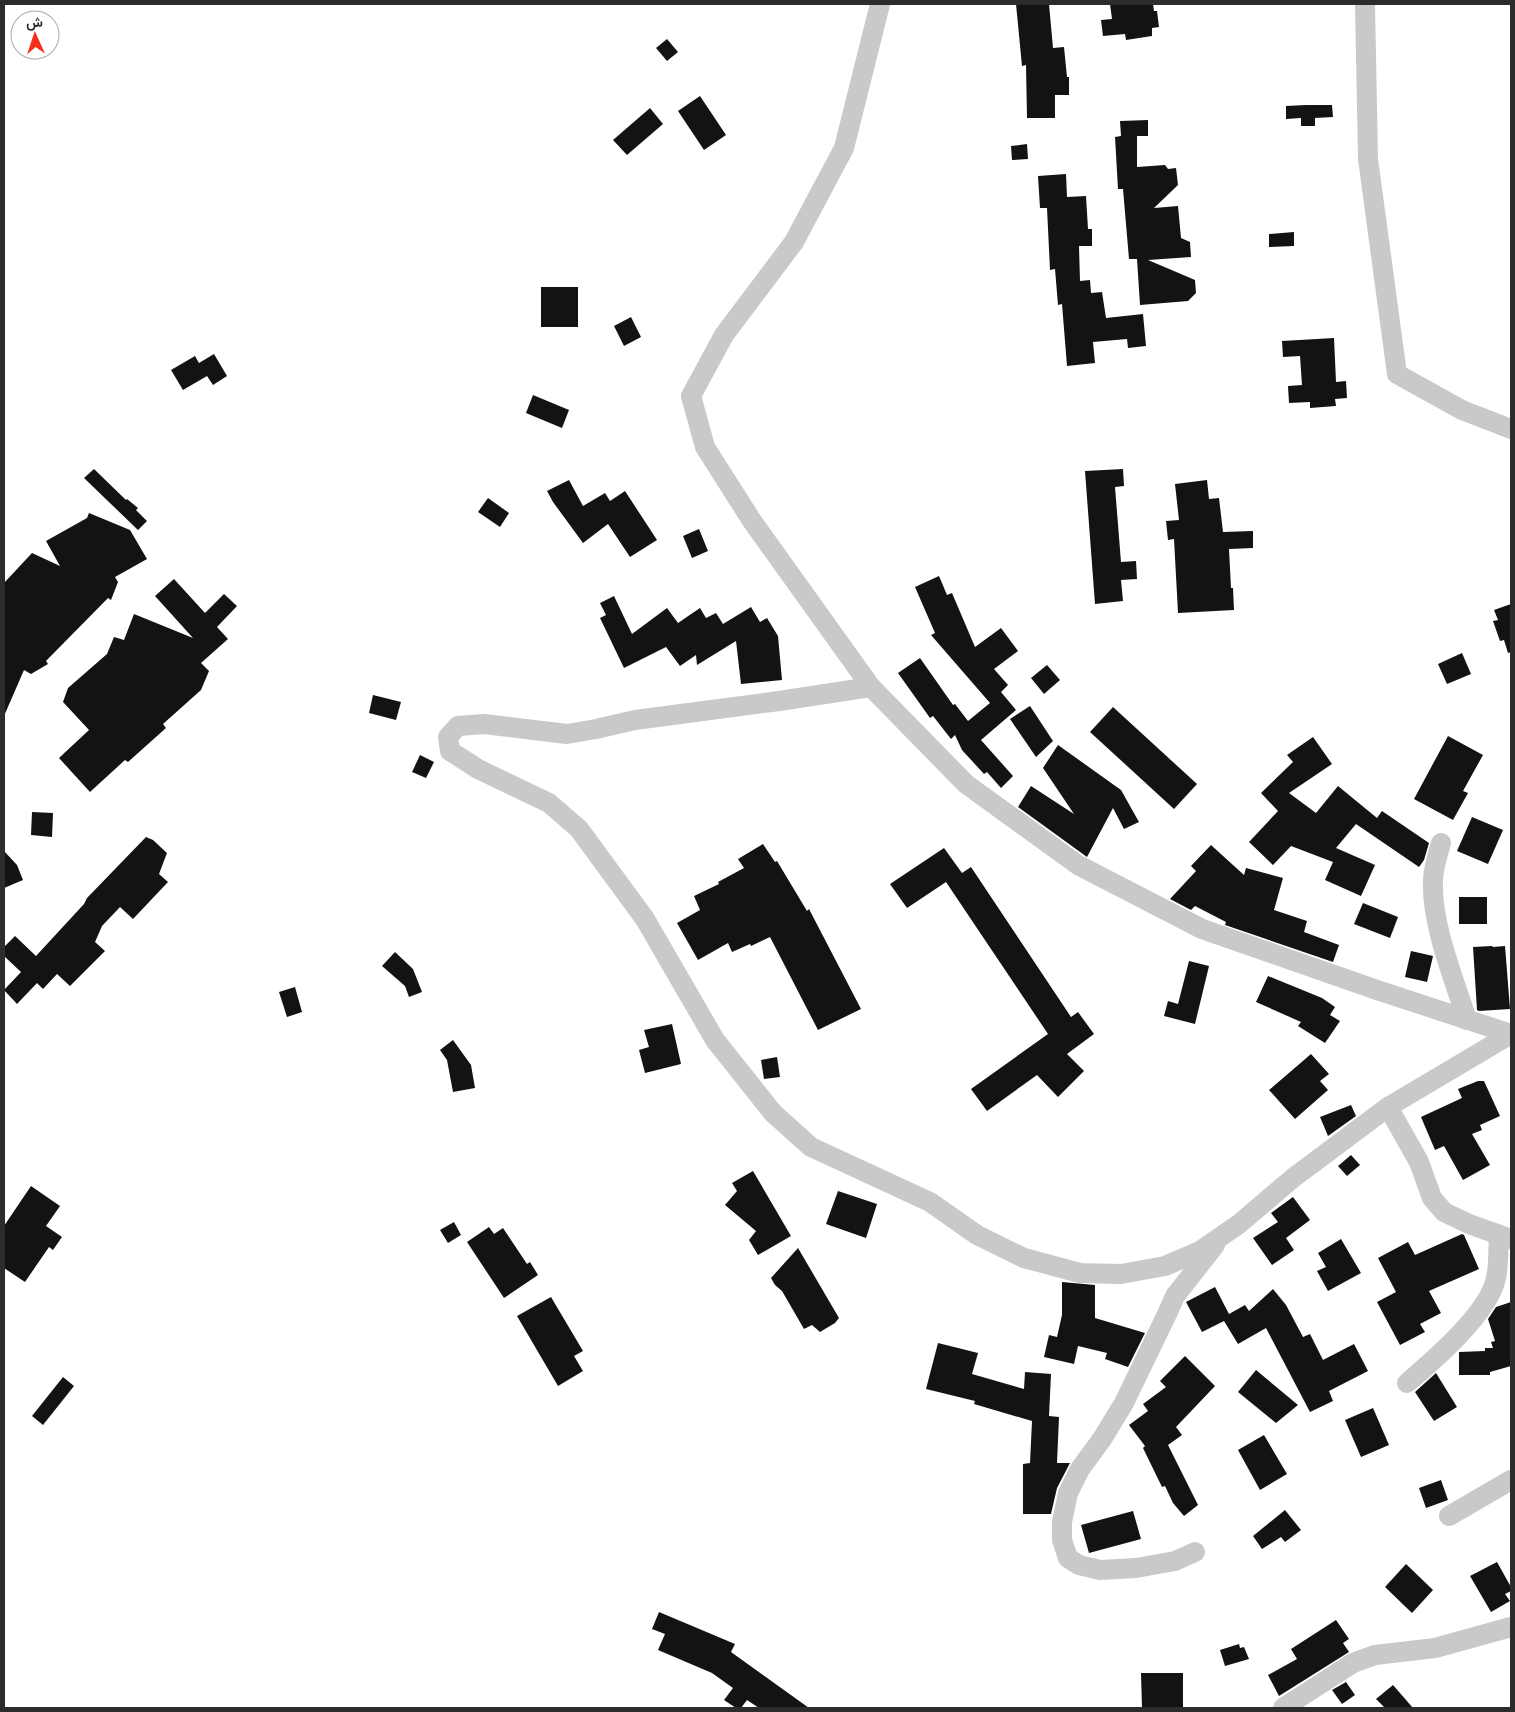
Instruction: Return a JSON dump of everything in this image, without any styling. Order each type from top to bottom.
[{"type":"street","points":[[880,4],[844,148],[794,242],[724,335],[691,396],[705,447],[752,521],[871,687],[966,784],[1078,865],[1202,930],[1511,1034]]},
{"type":"street","points":[[1365,4],[1368,160],[1397,374],[1462,410],[1511,429]]},
{"type":"street","points":[[871,687],[635,720],[567,734],[484,724],[458,726],[448,737],[450,751],[478,769],[549,803],[579,829],[645,919],[715,1040],[773,1113],[811,1147],[930,1202],[977,1235],[1024,1258],[1080,1273],[1121,1274],[1165,1266],[1200,1251],[1239,1224],[1293,1178],[1388,1107],[1511,1034]]},
{"type":"street","points":[[1440,843],[1432,878],[1433,906],[1467,1020]]},
{"type":"street","points":[[1388,1107],[1420,1162],[1432,1198],[1444,1212],[1505,1237],[1496,1278],[1490,1295],[1471,1321],[1437,1358],[1407,1383]]},
{"type":"street","points":[[1195,1552],[1175,1561],[1136,1568],[1100,1570],[1078,1565],[1068,1558],[1062,1540],[1062,1522],[1068,1493],[1080,1469],[1102,1439],[1124,1403],[1175,1296],[1224,1234]]},
{"type":"street","points":[[1449,1516],[1511,1480]]},
{"type":"street","points":[[1283,1708],[1353,1664],[1375,1655],[1435,1648],[1511,1627]]},
{"type":"building","points":[[1016,4],[1049,4],[1053,48],[1064,47],[1067,77],[1069,77],[1069,95],[1055,95],[1055,118],[1027,118],[1026,65],[1022,66]]},
{"type":"building","points":[[1110,4],[1153,4],[1154,11],[1157,11],[1159,27],[1152,28],[1152,36],[1126,40],[1125,34],[1103,36],[1101,20],[1112,19]]},
{"type":"building","points":[[667,39],[678,52],[667,61],[656,48]]},
{"type":"building","points":[[700,96],[726,135],[704,150],[678,111]]},
{"type":"building","points":[[1332,105],[1333,117],[1315,118],[1315,126],[1301,126],[1301,118],[1286,119],[1286,106]]},
{"type":"building","points":[[650,108],[663,124],[627,155],[613,140]]},
{"type":"building","points":[[1148,120],[1148,136],[1137,136],[1137,167],[1165,165],[1168,169],[1176,168],[1178,185],[1154,208],[1178,206],[1181,238],[1190,242],[1191,257],[1148,260],[1195,280],[1196,293],[1188,301],[1140,305],[1137,259],[1129,259],[1123,189],[1118,189],[1115,137],[1121,136],[1120,121]]},
{"type":"building","points":[[1027,144],[1028,159],[1012,160],[1011,146]]},
{"type":"building","points":[[1066,174],[1067,197],[1086,196],[1088,229],[1092,229],[1092,246],[1079,246],[1080,281],[1090,280],[1091,293],[1102,292],[1106,318],[1143,314],[1146,346],[1128,348],[1127,339],[1093,342],[1095,363],[1067,366],[1062,304],[1058,305],[1055,269],[1050,270],[1047,208],[1040,208],[1038,176]]},
{"type":"building","points":[[1294,232],[1294,246],[1269,247],[1269,234]]},
{"type":"building","points":[[541,287],[578,287],[578,327],[541,327]]},
{"type":"building","points":[[631,317],[641,337],[624,346],[614,326]]},
{"type":"building","points":[[1334,338],[1336,382],[1346,381],[1347,398],[1335,399],[1336,406],[1310,408],[1310,402],[1289,403],[1288,386],[1302,385],[1300,356],[1283,357],[1282,341]]},
{"type":"building","points":[[214,354],[227,376],[213,385],[207,376],[183,390],[171,370],[195,356],[199,363]]},
{"type":"building","points":[[533,395],[569,410],[562,428],[526,413]]},
{"type":"building","points":[[94,469],[126,500],[138,508],[136,510],[147,521],[138,530],[84,478]]},
{"type":"building","points":[[1123,469],[1124,486],[1115,487],[1121,562],[1136,561],[1137,579],[1121,580],[1123,601],[1095,604],[1085,471]]},
{"type":"building","points":[[569,480],[583,506],[605,493],[610,501],[625,491],[657,540],[630,557],[608,524],[583,543],[547,491]]},
{"type":"building","points":[[1207,480],[1209,499],[1219,498],[1223,532],[1253,531],[1253,548],[1229,549],[1234,610],[1178,613],[1174,539],[1168,540],[1166,521],[1179,520],[1175,484]]},
{"type":"building","points":[[488,498],[509,513],[500,527],[478,512]]},
{"type":"building","points":[[89,513],[130,530],[147,559],[115,577],[118,582],[111,600],[108,598],[46,661],[48,664],[31,674],[24,670],[4,716],[4,583],[32,553],[60,566],[46,541],[87,518]]},
{"type":"building","points":[[699,529],[708,551],[692,558],[683,536]]},
{"type":"building","points":[[939,576],[947,595],[952,593],[975,647],[1001,628],[1018,651],[994,669],[1008,685],[1001,692],[1016,710],[981,740],[1013,776],[1001,788],[987,772],[984,774],[962,750],[955,735],[951,739],[933,716],[930,718],[898,673],[920,658],[953,705],[955,704],[968,721],[990,703],[931,635],[935,633],[915,587]]},
{"type":"building","points":[[174,579],[205,613],[224,594],[237,606],[217,627],[228,639],[201,663],[209,671],[201,690],[163,724],[166,728],[128,762],[125,760],[90,792],[59,758],[89,730],[63,702],[68,688],[107,654],[114,637],[124,640],[134,614],[193,638],[155,596]]},
{"type":"building","points":[[614,596],[632,634],[667,608],[678,623],[700,608],[706,618],[716,613],[723,624],[751,607],[760,622],[767,618],[778,636],[782,680],[741,684],[736,641],[697,665],[696,655],[680,666],[666,647],[624,668],[600,618],[606,615],[600,603]]},
{"type":"building","points":[[1511,604],[1511,652],[1508,653],[1504,640],[1500,641],[1493,621],[1498,620],[1494,610]]},
{"type":"building","points":[[1462,653],[1471,674],[1447,684],[1438,664]]},
{"type":"building","points":[[1047,665],[1060,680],[1044,694],[1031,678]]},
{"type":"building","points":[[373,695],[401,702],[396,720],[369,713]]},
{"type":"building","points":[[1030,706],[1053,741],[1036,757],[1010,719]]},
{"type":"building","points":[[1113,707],[1197,784],[1174,809],[1090,732]]},
{"type":"building","points":[[1448,736],[1483,755],[1463,791],[1468,793],[1453,820],[1414,799]]},
{"type":"building","points":[[1313,737],[1332,764],[1289,793],[1316,813],[1338,786],[1377,818],[1382,811],[1429,843],[1424,860],[1419,867],[1356,824],[1336,848],[1375,865],[1361,896],[1325,880],[1333,862],[1291,846],[1273,865],[1249,842],[1278,811],[1261,793],[1293,762],[1287,755]]},
{"type":"building","points":[[1058,745],[1121,790],[1139,822],[1124,829],[1113,808],[1087,857],[1018,807],[1031,786],[1074,814],[1043,768]]},
{"type":"building","points":[[420,755],[434,762],[426,778],[412,772]]},
{"type":"building","points":[[32,812],[53,813],[52,837],[31,835]]},
{"type":"building","points":[[1472,817],[1503,830],[1488,864],[1457,851]]},
{"type":"building","points":[[146,837],[153,840],[167,853],[159,874],[168,882],[133,919],[120,907],[102,926],[95,942],[105,951],[70,986],[57,974],[43,989],[37,983],[17,1004],[4,990],[21,972],[4,956],[4,947],[15,936],[36,956],[84,904],[87,898]]},
{"type":"building","points":[[763,844],[775,862],[777,861],[807,911],[809,909],[861,1009],[818,1030],[770,937],[732,952],[728,943],[698,960],[677,923],[700,910],[694,896],[719,884],[718,882],[744,868],[738,859]]},
{"type":"building","points":[[1211,845],[1244,875],[1246,868],[1283,878],[1274,910],[1307,921],[1304,932],[1339,945],[1333,962],[1225,925],[1226,922],[1195,906],[1191,910],[1170,899],[1196,871],[1191,866]]},
{"type":"building","points":[[944,848],[962,873],[971,867],[1071,1017],[1078,1012],[1094,1034],[1067,1054],[1084,1071],[1058,1097],[1037,1075],[987,1111],[971,1089],[1048,1034],[946,882],[907,908],[890,884]]},
{"type":"building","points":[[4,851],[17,865],[23,880],[4,888]]},
{"type":"building","points":[[1459,897],[1487,897],[1487,924],[1459,924]]},
{"type":"building","points":[[1363,903],[1398,917],[1390,938],[1354,924]]},
{"type":"building","points":[[1505,946],[1510,1009],[1479,1011],[1477,1010],[1473,947]]},
{"type":"building","points":[[1411,951],[1433,956],[1427,982],[1405,977]]},
{"type":"building","points":[[395,952],[413,969],[422,992],[409,997],[405,986],[382,966]]},
{"type":"building","points":[[1189,961],[1209,966],[1195,1024],[1164,1016],[1168,1001],[1178,1004]]},
{"type":"building","points":[[1268,976],[1322,998],[1335,1007],[1330,1015],[1340,1021],[1325,1043],[1298,1026],[1301,1022],[1256,1002]]},
{"type":"building","points":[[295,987],[302,1012],[287,1017],[279,992]]},
{"type":"building","points":[[672,1024],[681,1064],[645,1073],[639,1050],[649,1047],[644,1030]]},
{"type":"building","points":[[453,1040],[471,1065],[475,1088],[453,1092],[447,1060],[440,1050]]},
{"type":"building","points":[[1311,1054],[1329,1074],[1320,1081],[1328,1090],[1295,1119],[1269,1090]]},
{"type":"building","points":[[777,1057],[780,1077],[764,1079],[761,1060]]},
{"type":"building","points":[[1478,1081],[1484,1081],[1500,1116],[1480,1125],[1482,1130],[1472,1134],[1490,1165],[1463,1180],[1444,1146],[1435,1150],[1421,1117],[1462,1098],[1458,1089]]},
{"type":"building","points":[[1351,1105],[1356,1116],[1328,1136],[1320,1117]]},
{"type":"building","points":[[1351,1155],[1360,1165],[1347,1176],[1338,1166]]},
{"type":"building","points":[[753,1171],[791,1236],[758,1255],[749,1240],[756,1231],[725,1205],[737,1191],[732,1183]]},
{"type":"building","points":[[31,1186],[60,1206],[46,1226],[62,1237],[53,1250],[49,1247],[25,1282],[4,1268],[4,1226]]},
{"type":"building","points":[[838,1191],[877,1204],[866,1238],[826,1224]]},
{"type":"building","points":[[1293,1197],[1310,1220],[1286,1238],[1294,1250],[1272,1265],[1253,1238],[1278,1222],[1271,1213]]},
{"type":"building","points":[[454,1222],[461,1235],[448,1243],[440,1230]]},
{"type":"building","points":[[489,1227],[494,1234],[503,1228],[527,1264],[530,1262],[538,1275],[504,1298],[467,1242]]},
{"type":"building","points":[[1462,1234],[1479,1269],[1429,1291],[1441,1313],[1420,1324],[1425,1332],[1400,1345],[1377,1302],[1396,1292],[1378,1258],[1408,1242],[1415,1255]]},
{"type":"building","points":[[1341,1239],[1361,1273],[1328,1291],[1317,1271],[1326,1267],[1318,1253]]},
{"type":"building","points":[[798,1248],[839,1318],[835,1323],[820,1332],[812,1325],[804,1329],[782,1291],[771,1278]]},
{"type":"building","points":[[1062,1282],[1095,1285],[1095,1318],[1145,1333],[1128,1367],[1105,1359],[1107,1353],[1078,1346],[1074,1364],[1044,1357],[1049,1335],[1057,1337],[1062,1315]]},
{"type":"building","points":[[1215,1287],[1229,1314],[1245,1305],[1249,1311],[1273,1289],[1286,1305],[1303,1337],[1310,1334],[1323,1360],[1354,1344],[1368,1371],[1329,1391],[1333,1401],[1310,1412],[1266,1328],[1238,1344],[1224,1321],[1202,1332],[1186,1302]]},
{"type":"building","points":[[551,1297],[583,1351],[574,1356],[583,1371],[558,1386],[517,1316]]},
{"type":"building","points":[[1511,1302],[1511,1366],[1490,1372],[1490,1375],[1459,1375],[1459,1352],[1485,1351],[1485,1348],[1493,1348],[1491,1342],[1495,1341],[1488,1319],[1496,1307]]},
{"type":"building","points":[[938,1343],[978,1353],[972,1374],[1024,1389],[1025,1372],[1051,1374],[1049,1416],[1059,1417],[1057,1463],[1070,1463],[1057,1488],[1051,1514],[1023,1514],[1023,1464],[1030,1463],[1032,1421],[974,1404],[975,1401],[926,1389]]},
{"type":"building","points":[[1185,1356],[1215,1386],[1176,1427],[1182,1435],[1168,1445],[1198,1505],[1184,1516],[1173,1503],[1165,1486],[1162,1487],[1143,1448],[1145,1446],[1129,1425],[1148,1411],[1143,1404],[1166,1387],[1160,1381]]},
{"type":"building","points":[[1256,1370],[1298,1405],[1276,1423],[1238,1392]]},
{"type":"building","points":[[1436,1373],[1457,1407],[1434,1421],[1415,1392]]},
{"type":"building","points":[[63,1377],[74,1386],[43,1425],[32,1416]]},
{"type":"building","points":[[1373,1408],[1389,1445],[1361,1457],[1345,1420]]},
{"type":"building","points":[[1264,1435],[1287,1474],[1260,1490],[1238,1450]]},
{"type":"building","points":[[1441,1480],[1448,1500],[1426,1508],[1419,1488]]},
{"type":"building","points":[[1285,1510],[1301,1530],[1285,1542],[1281,1537],[1262,1549],[1253,1536]]},
{"type":"building","points":[[1133,1511],[1141,1539],[1089,1553],[1081,1525]]},
{"type":"building","points":[[1497,1562],[1511,1587],[1511,1591],[1505,1594],[1510,1601],[1491,1612],[1470,1576]]},
{"type":"building","points":[[1406,1564],[1433,1590],[1412,1613],[1385,1587]]},
{"type":"building","points":[[659,1612],[735,1644],[731,1652],[809,1708],[759,1708],[747,1700],[741,1708],[736,1708],[724,1700],[733,1688],[712,1673],[658,1650],[665,1634],[652,1629]]},
{"type":"building","points":[[1336,1620],[1349,1639],[1343,1643],[1349,1652],[1279,1696],[1268,1675],[1297,1659],[1291,1649]]},
{"type":"building","points":[[1239,1644],[1240,1648],[1244,1647],[1249,1659],[1225,1666],[1220,1650]]},
{"type":"building","points":[[1141,1673],[1183,1673],[1183,1708],[1142,1708]]},
{"type":"building","points":[[1346,1682],[1355,1695],[1342,1704],[1332,1690]]},
{"type":"building","points":[[1393,1685],[1413,1708],[1385,1708],[1376,1699]]}]
